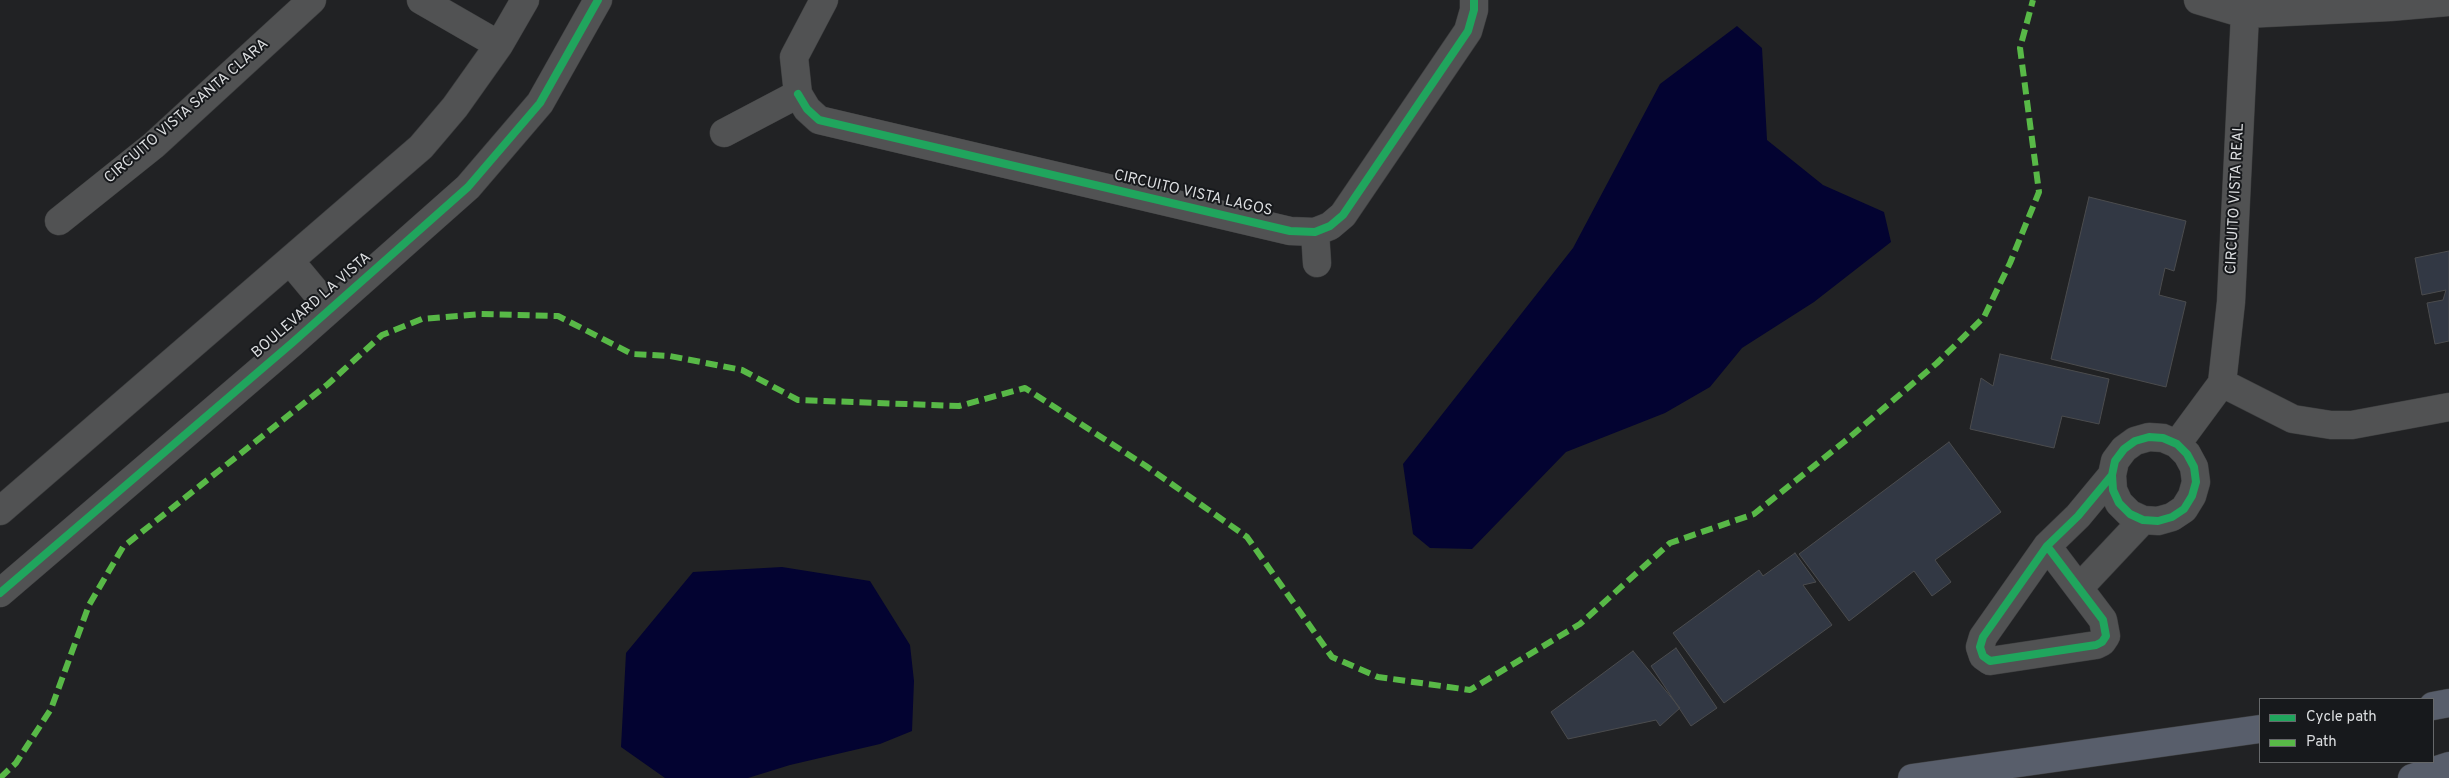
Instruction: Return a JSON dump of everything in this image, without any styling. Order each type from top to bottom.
[{"type":"highway","points":[[2434,706],[2449,704]]},
{"type":"highway","points":[[1912,778],[2259,729]]},
{"type":"highway","points":[[2412,778],[2449,766]]},
{"type":"street","name":"CIRCUITO VISTA SANTA CLARA","points":[[59,221],[154,145],[312,0]]},
{"type":"street","points":[[421,0],[499,45]]},
{"type":"street","points":[[0,511],[421,147],[455,107],[499,45],[525,0]]},
{"type":"street","name":"BOULEVARD LA VISTA","points":[[0,593],[330,309],[468,186],[540,103],[598,0]]},
{"type":"street","name":"CIRCUITO VISTA LAGOS","points":[[824,0],[794,57],[798,94],[806,109],[819,120],[1290,231],[1315,232]]},
{"type":"street","points":[[1316,263],[1315,232],[1330,226],[1348,207],[1468,31],[1474,10],[1474,0]]},
{"type":"street","points":[[2198,0],[2245,14],[2390,7],[2449,2]]},
{"type":"street","name":"CIRCUITO VISTA REAL","points":[[2222,383],[2231,302],[2245,14]]},
{"type":"street","points":[[724,133],[798,94]]},
{"type":"street","points":[[290,261],[330,309]]},
{"type":"street","points":[[2177,444],[2222,383],[2293,419],[2331,425],[2352,425],[2449,407]]},
{"type":"street","points":[[2149,437],[2156,437],[2177,444],[2187,454],[2194,467],[2196,482],[2192,496],[2184,509],[2172,517],[2158,521],[2143,520],[2130,514],[2119,503],[2113,490],[2112,475],[2115,461],[2124,449],[2136,441],[2149,437]]},
{"type":"street","points":[[2048,546],[2103,620],[2106,636],[2102,642],[2096,645],[1990,661],[1983,656],[1980,647],[1983,637],[2048,546],[2078,516],[2112,475]]},
{"type":"street","points":[[2079,588],[2143,520]]},
{"type":"shaded area","points":[[1737,26],[1762,48],[1767,140],[1823,185],[1884,212],[1891,242],[1814,302],[1742,348],[1710,387],[1665,413],[1566,452],[1472,549],[1430,548],[1413,534],[1403,464],[1573,248],[1660,84]]},
{"type":"shaded area","points":[[782,567],[870,581],[910,645],[914,681],[912,731],[880,744],[790,765],[748,778],[665,778],[621,747],[626,653],[693,572]]},
{"type":"building","points":[[2089,197],[2186,221],[2174,271],[2165,268],[2159,295],[2186,302],[2166,387],[2051,359]]},
{"type":"building","points":[[2449,251],[2449,341],[2435,344],[2427,303],[2443,300],[2446,290],[2422,295],[2415,258]]},
{"type":"building","points":[[2000,354],[2109,379],[2099,424],[2062,416],[2054,448],[1970,429],[1981,378],[1993,386]]},
{"type":"building","points":[[1949,442],[2001,512],[1935,560],[1951,582],[1932,596],[1914,571],[1849,621],[1799,554]]},
{"type":"building","points":[[1795,553],[1816,582],[1803,585],[1832,625],[1724,703],[1673,633],[1759,570],[1763,576]]},
{"type":"building","points":[[1676,648],[1717,708],[1691,726],[1651,666]]},
{"type":"building","points":[[1633,651],[1680,708],[1660,726],[1656,720],[1568,739],[1551,712]]},
{"type":"marked path","points":[[0,778],[16,763],[51,709],[89,605],[123,547],[328,384],[382,335],[422,319],[481,314],[558,316],[632,354],[670,356],[742,370],[798,400],[959,406],[1025,388],[1146,466],[1247,537],[1332,657],[1378,677],[1470,690],[1580,624],[1670,543],[1754,514],[1844,442],[1937,363],[1984,317],[2010,263],[2039,192],[2020,48],[2033,0]]},
{"type":"cycle path","points":[[0,593],[292,343],[468,187],[540,103],[598,0]]},
{"type":"cycle path","points":[[798,94],[807,109],[819,120],[1290,231],[1315,232],[1330,226],[1343,215],[1468,31],[1474,10],[1474,0]]},
{"type":"cycle path","points":[[2047,546],[2103,620],[2106,636],[2102,642],[2096,645],[1990,661],[1983,656],[1980,647],[1983,637],[2047,546],[2078,516],[2112,475],[2115,461],[2124,449],[2135,441],[2149,437],[2163,438],[2177,444],[2187,454],[2194,467],[2196,482],[2192,496],[2184,509],[2172,517],[2158,521],[2143,520],[2130,514],[2119,503],[2113,490],[2112,475]]}]
